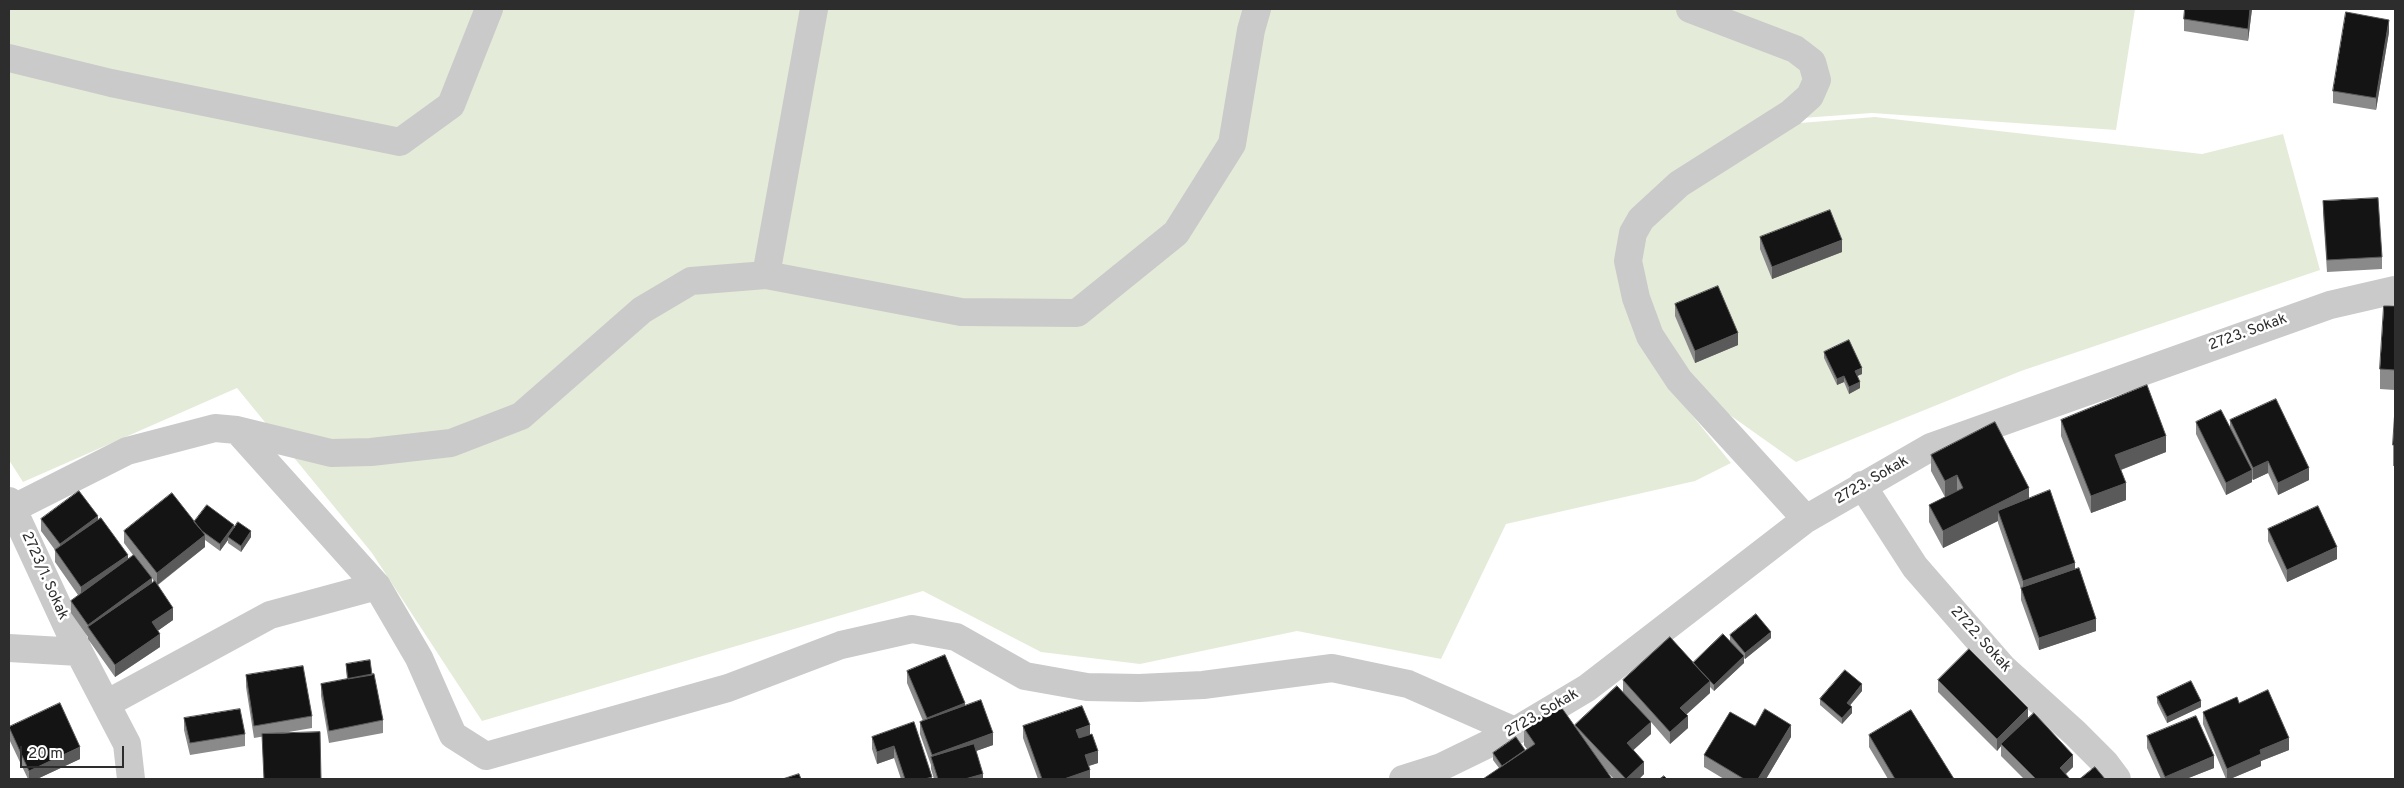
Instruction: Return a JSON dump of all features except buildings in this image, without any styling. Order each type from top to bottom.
[{"type":"street","points":[[9,58],[111,83],[400,142],[450,106],[489,9]]},
{"type":"street","points":[[766,275],[814,9]]},
{"type":"street","points":[[11,505],[127,451],[215,428],[238,430],[331,453],[372,452],[451,443],[521,416],[642,310],[691,281],[766,275],[961,312],[1078,313],[1176,233],[1232,144],[1251,30],[1257,9]]},
{"type":"street","points":[[1690,9],[1794,49],[1812,62],[1817,80],[1810,96],[1791,113],[1679,184],[1641,219],[1629,247],[1628,261],[1636,298],[1650,336],[1679,380],[1806,518]]},
{"type":"street","name":"2723. Sokak","points":[[1403,779],[1441,767],[1515,731],[1587,688],[1806,518],[1931,447],[2330,305],[2395,290]]},
{"type":"street","points":[[238,430],[376,586],[419,658],[453,734],[486,756],[728,688],[841,645],[912,628],[956,636],[1025,676],[1087,687],[1139,688],[1203,684],[1332,668],[1408,684],[1515,731]]},
{"type":"street","name":"2722. Sokak","points":[[1862,486],[1921,574],[2003,668],[2075,733],[2105,763],[2117,779]]},
{"type":"street","name":"2723/1. Sokak","points":[[11,505],[79,652],[127,744],[132,779]]},
{"type":"street","points":[[106,704],[270,615],[376,586]]},
{"type":"street","points":[[9,648],[79,652]]},
{"type":"green space","points":[[9,9],[2135,9],[2116,130],[1872,113],[1760,121],[1625,232],[1665,382],[1731,463],[1695,481],[1506,524],[1441,659],[1297,631],[1140,664],[1041,652],[923,591],[482,721],[372,553],[237,388],[23,482],[9,460]]},
{"type":"green space","points":[[1875,117],[2202,154],[2283,134],[2320,270],[2021,371],[1796,462],[1727,413],[1681,368],[1650,306],[1635,252],[1655,209],[1800,123]]}]
